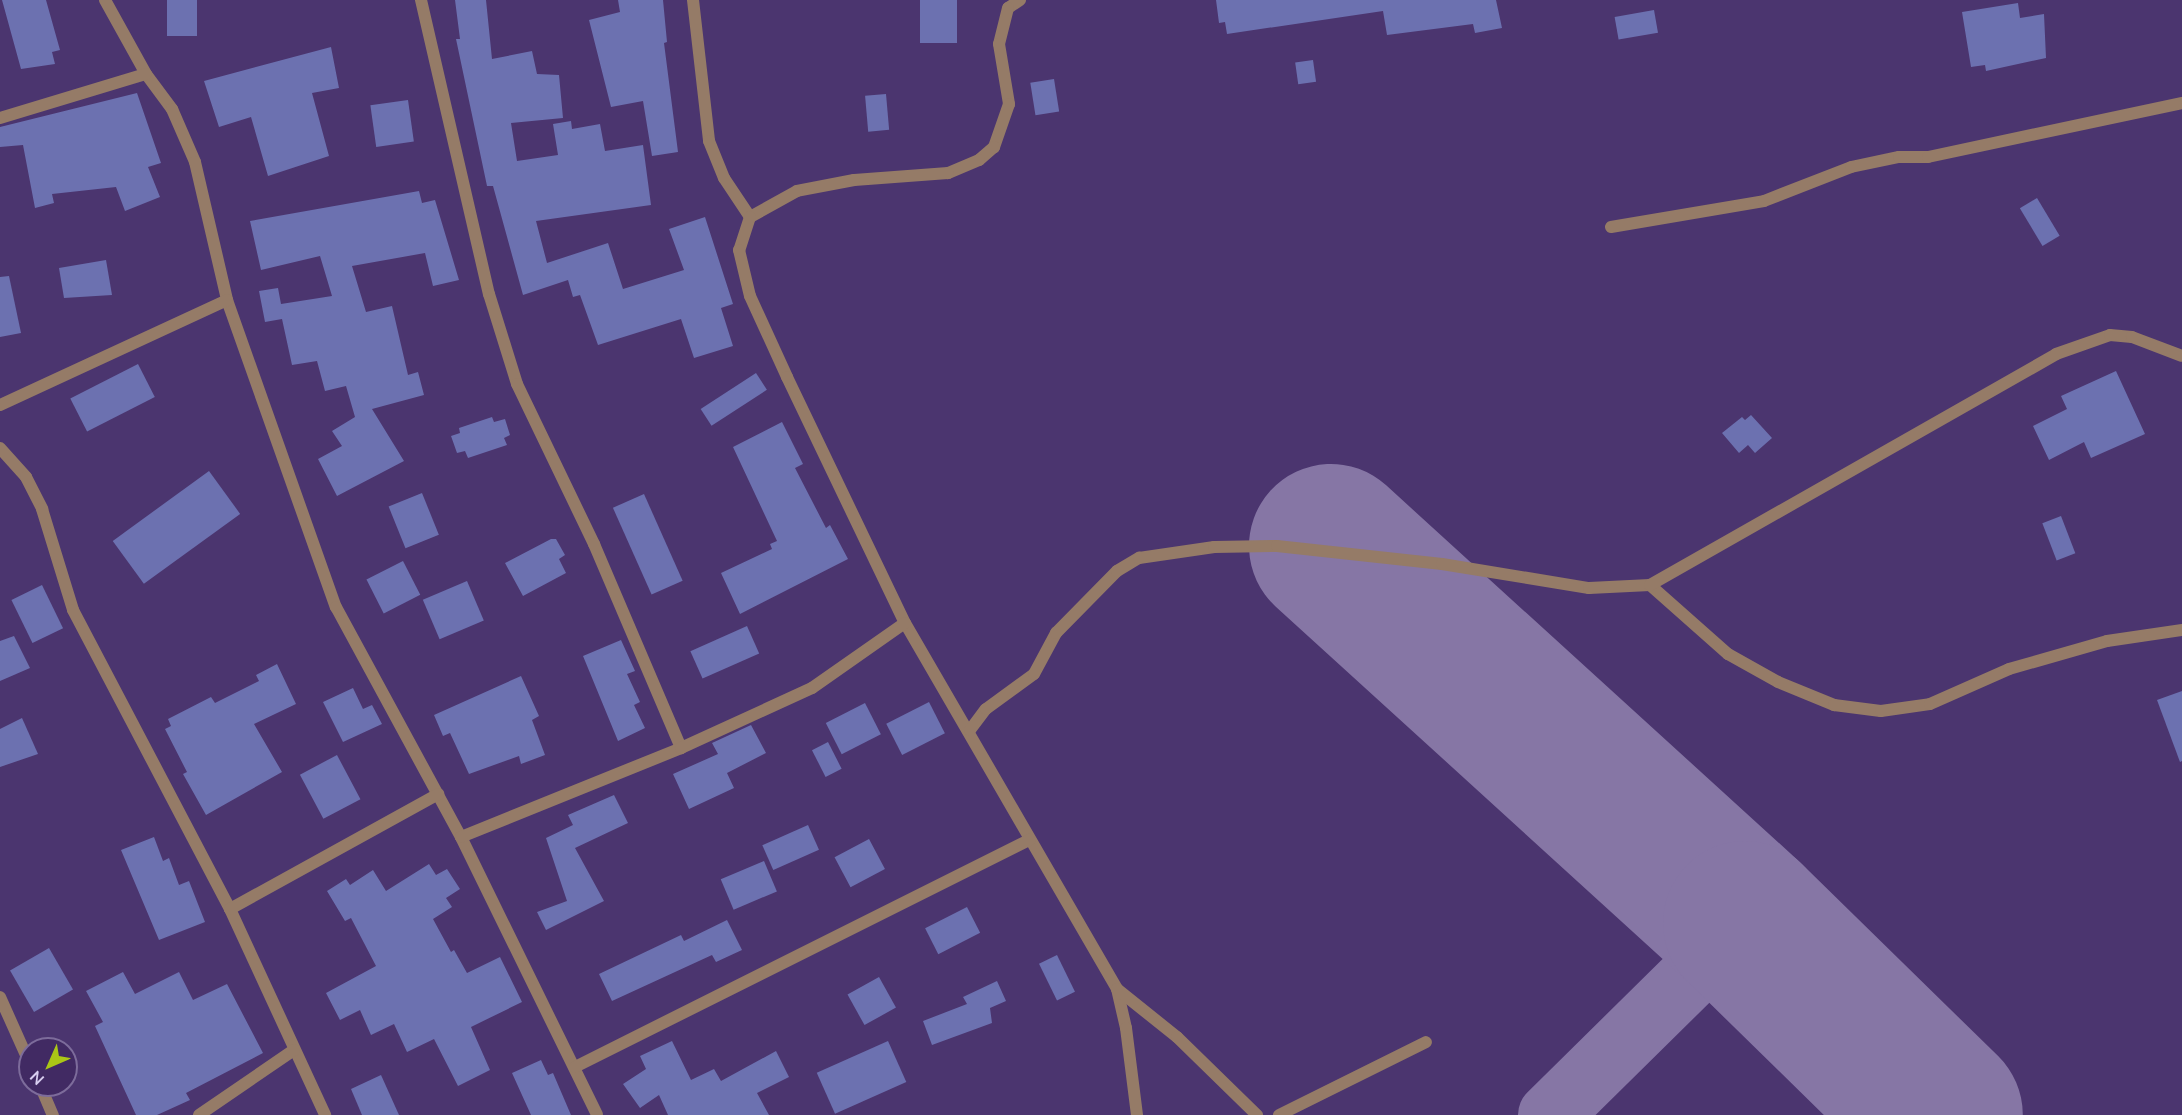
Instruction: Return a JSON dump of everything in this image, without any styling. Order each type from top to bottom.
[{"type":"street","points":[[105,0],[146,74],[172,109],[195,162],[227,300],[336,607],[461,837],[597,1115]]},
{"type":"street","points":[[421,0],[489,294],[517,384],[594,544],[681,748]]},
{"type":"street","points":[[693,0],[709,141],[724,178],[750,217]]},
{"type":"street","points":[[1020,0],[1007,4],[999,44],[1009,104],[994,147],[979,160],[948,173],[854,180],[797,191],[750,217],[739,250],[750,296],[905,623],[970,730],[1029,840],[1117,989],[1126,1028],[1137,1115]]},
{"type":"street","points":[[0,118],[146,74]]},
{"type":"street","points":[[1611,227],[1764,201],[1851,167],[1899,157],[1928,157],[2182,103]]},
{"type":"street","points":[[0,405],[227,300]]},
{"type":"street","points":[[970,730],[986,709],[1034,674],[1056,633],[1117,571],[1139,558],[1167,551],[1277,546],[1442,564],[1589,588],[1650,585],[2056,354],[2110,334],[2132,337],[2182,356]]},
{"type":"street","points":[[0,448],[26,477],[42,509],[73,610],[230,909],[325,1115]]},
{"type":"street","points":[[1650,585],[1728,654],[1778,682],[1834,705],[1881,711],[1930,704],[2009,669],[2107,641],[2182,630]]},
{"type":"street","points":[[461,837],[681,748],[812,688],[905,623]]},
{"type":"street","points":[[230,909],[438,794]]},
{"type":"street","points":[[575,1067],[1029,840]]},
{"type":"street","points":[[1117,989],[1177,1037],[1257,1115]]},
{"type":"street","points":[[0,998],[18,1038]]},
{"type":"street","points":[[1279,1115],[1426,1042]]},
{"type":"street","points":[[199,1115],[294,1050]]},
{"type":"street","points":[[45,1097],[53,1115]]},
{"type":"building","points":[[2,0],[46,0],[60,50],[52,52],[55,64],[21,69]]},
{"type":"building","points":[[167,0],[197,0],[197,36],[167,36]]},
{"type":"building","points":[[455,0],[486,0],[492,59],[532,51],[537,74],[559,75],[563,118],[511,123],[517,161],[558,155],[553,124],[571,121],[572,129],[600,124],[605,151],[643,145],[651,205],[536,221],[547,263],[608,243],[623,289],[684,270],[669,229],[705,217],[733,304],[721,308],[733,346],[694,358],[681,319],[598,345],[580,295],[573,297],[568,280],[523,295],[493,186],[487,186],[456,39],[460,39]]},
{"type":"building","points":[[618,0],[663,0],[667,42],[664,43],[678,152],[652,156],[643,101],[611,107],[589,20],[620,12]]},
{"type":"building","points":[[920,0],[957,0],[957,43],[920,43]]},
{"type":"building","points":[[1216,0],[1496,0],[1502,28],[1475,33],[1473,24],[1387,35],[1383,11],[1227,34],[1225,22],[1219,23]]},
{"type":"building","points":[[2018,3],[2020,18],[2044,14],[2046,58],[1986,71],[1985,65],[1971,67],[1962,12]]},
{"type":"building","points":[[1654,10],[1658,33],[1619,40],[1615,17]]},
{"type":"building","points":[[331,47],[339,88],[312,93],[329,156],[268,176],[251,117],[219,127],[204,81]]},
{"type":"building","points":[[1313,60],[1316,82],[1298,84],[1295,63]]},
{"type":"building","points":[[1054,79],[1059,112],[1035,115],[1030,83]]},
{"type":"building","points":[[137,93],[161,163],[148,167],[160,197],[125,211],[116,187],[52,194],[54,203],[35,208],[23,145],[0,147],[0,127]]},
{"type":"building","points":[[886,94],[889,130],[868,132],[865,96]]},
{"type":"building","points":[[408,100],[414,142],[376,147],[370,105]]},
{"type":"building","points":[[419,191],[422,203],[435,200],[459,280],[433,286],[425,253],[352,266],[366,312],[392,306],[408,375],[418,372],[424,395],[372,409],[404,461],[337,496],[318,459],[342,446],[332,431],[355,417],[346,386],[325,391],[317,361],[292,365],[282,319],[265,322],[259,291],[278,288],[281,304],[332,296],[320,256],[261,270],[250,221]]},
{"type":"building","points":[[2037,198],[2060,236],[2043,246],[2020,208]]},
{"type":"building","points":[[106,260],[112,295],[64,298],[59,268]]},
{"type":"building","points":[[9,276],[21,333],[0,337],[0,277]]},
{"type":"building","points":[[138,364],[155,397],[87,431],[70,399]]},
{"type":"building","points":[[2116,371],[2145,434],[2091,458],[2084,442],[2049,460],[2033,426],[2067,409],[2061,396]]},
{"type":"building","points":[[756,373],[767,390],[712,426],[701,409]]},
{"type":"building","points":[[1751,415],[1772,438],[1755,453],[1748,445],[1739,453],[1722,433],[1742,417],[1745,420]]},
{"type":"building","points":[[492,417],[494,422],[505,419],[510,435],[504,438],[507,445],[468,458],[465,451],[457,453],[451,436],[460,433],[459,428]]},
{"type":"building","points":[[782,422],[803,464],[795,468],[826,528],[830,525],[848,559],[740,614],[721,573],[772,549],[770,544],[777,541],[733,447]]},
{"type":"building","points":[[209,471],[240,514],[144,584],[113,541]]},
{"type":"building","points":[[422,493],[439,535],[405,548],[389,506]]},
{"type":"building","points":[[644,494],[683,581],[652,595],[613,508]]},
{"type":"building","points":[[2061,516],[2075,553],[2057,561],[2042,523]]},
{"type":"building","points":[[551,539],[556,539],[565,555],[559,559],[566,573],[523,596],[505,563]]},
{"type":"building","points":[[403,561],[420,595],[384,613],[366,580]]},
{"type":"building","points":[[467,581],[484,621],[440,639],[423,600]]},
{"type":"building","points":[[42,585],[63,628],[32,643],[11,600]]},
{"type":"building","points":[[747,626],[759,653],[703,679],[690,651]]},
{"type":"building","points":[[14,636],[30,668],[0,681],[0,641]]},
{"type":"building","points":[[621,640],[635,671],[627,674],[640,702],[634,705],[645,728],[618,741],[583,656]]},
{"type":"building","points":[[277,664],[296,704],[254,724],[282,772],[206,815],[183,774],[187,772],[165,729],[171,726],[168,719],[211,697],[215,703],[259,681],[256,675]]},
{"type":"building","points":[[521,676],[539,716],[532,720],[545,755],[521,764],[519,756],[469,774],[450,733],[443,736],[434,715]]},
{"type":"building","points":[[353,688],[363,709],[372,705],[382,724],[343,742],[323,702]]},
{"type":"building","points":[[2182,691],[2182,761],[2180,762],[2157,700]]},
{"type":"building","points":[[929,702],[945,733],[902,755],[886,724]]},
{"type":"building","points":[[865,703],[881,734],[842,754],[826,723]]},
{"type":"building","points":[[22,718],[38,754],[0,767],[0,729]]},
{"type":"building","points":[[751,725],[766,753],[727,773],[734,788],[689,809],[673,774],[718,754],[712,743]]},
{"type":"building","points":[[828,742],[842,769],[826,777],[812,750]]},
{"type":"building","points":[[337,755],[360,799],[323,819],[300,775]]},
{"type":"building","points":[[614,795],[628,823],[575,848],[604,901],[546,930],[537,912],[567,901],[546,838],[573,825],[568,815]]},
{"type":"building","points":[[808,825],[819,850],[773,870],[762,845]]},
{"type":"building","points":[[154,837],[163,861],[169,858],[179,885],[189,881],[205,922],[159,940],[121,850]]},
{"type":"building","points":[[869,839],[885,869],[851,887],[835,857]]},
{"type":"building","points":[[764,861],[777,891],[734,910],[721,879]]},
{"type":"building","points":[[429,864],[436,875],[447,869],[460,889],[446,898],[452,907],[433,919],[451,952],[454,950],[467,973],[500,957],[522,1002],[471,1027],[490,1070],[458,1086],[434,1039],[407,1052],[394,1024],[371,1035],[360,1010],[340,1020],[326,993],[376,966],[351,918],[345,921],[327,891],[346,879],[350,885],[373,870],[386,891]]},
{"type":"building","points":[[967,907],[980,933],[938,954],[925,928]]},
{"type":"building","points":[[727,920],[742,950],[716,962],[712,955],[612,1001],[599,974],[681,935],[684,941]]},
{"type":"building","points":[[49,948],[73,990],[34,1012],[10,970]]},
{"type":"building","points":[[1057,955],[1075,992],[1057,1001],[1039,964]]},
{"type":"building","points":[[123,972],[135,994],[179,972],[193,1000],[227,984],[263,1053],[186,1093],[190,1100],[157,1115],[136,1115],[95,1026],[103,1022],[86,991]]},
{"type":"building","points":[[879,977],[896,1008],[864,1025],[848,994]]},
{"type":"building","points":[[997,981],[1006,1001],[990,1008],[992,1023],[932,1045],[923,1021],[967,1004],[963,997]]},
{"type":"building","points":[[672,1041],[691,1080],[714,1069],[721,1081],[776,1051],[789,1077],[757,1093],[769,1115],[668,1115],[659,1095],[640,1108],[623,1084],[646,1069],[640,1056]]},
{"type":"building","points":[[888,1041],[906,1082],[835,1114],[817,1073]]},
{"type":"building","points":[[541,1060],[548,1075],[553,1073],[571,1115],[531,1115],[512,1073]]},
{"type":"building","points":[[381,1075],[399,1115],[362,1115],[351,1089]]},
{"type":"taxiway","points":[[1550,1115],[1745,923]]},
{"type":"runway","points":[[1331,546],[1745,923],[1941,1115]]}]
